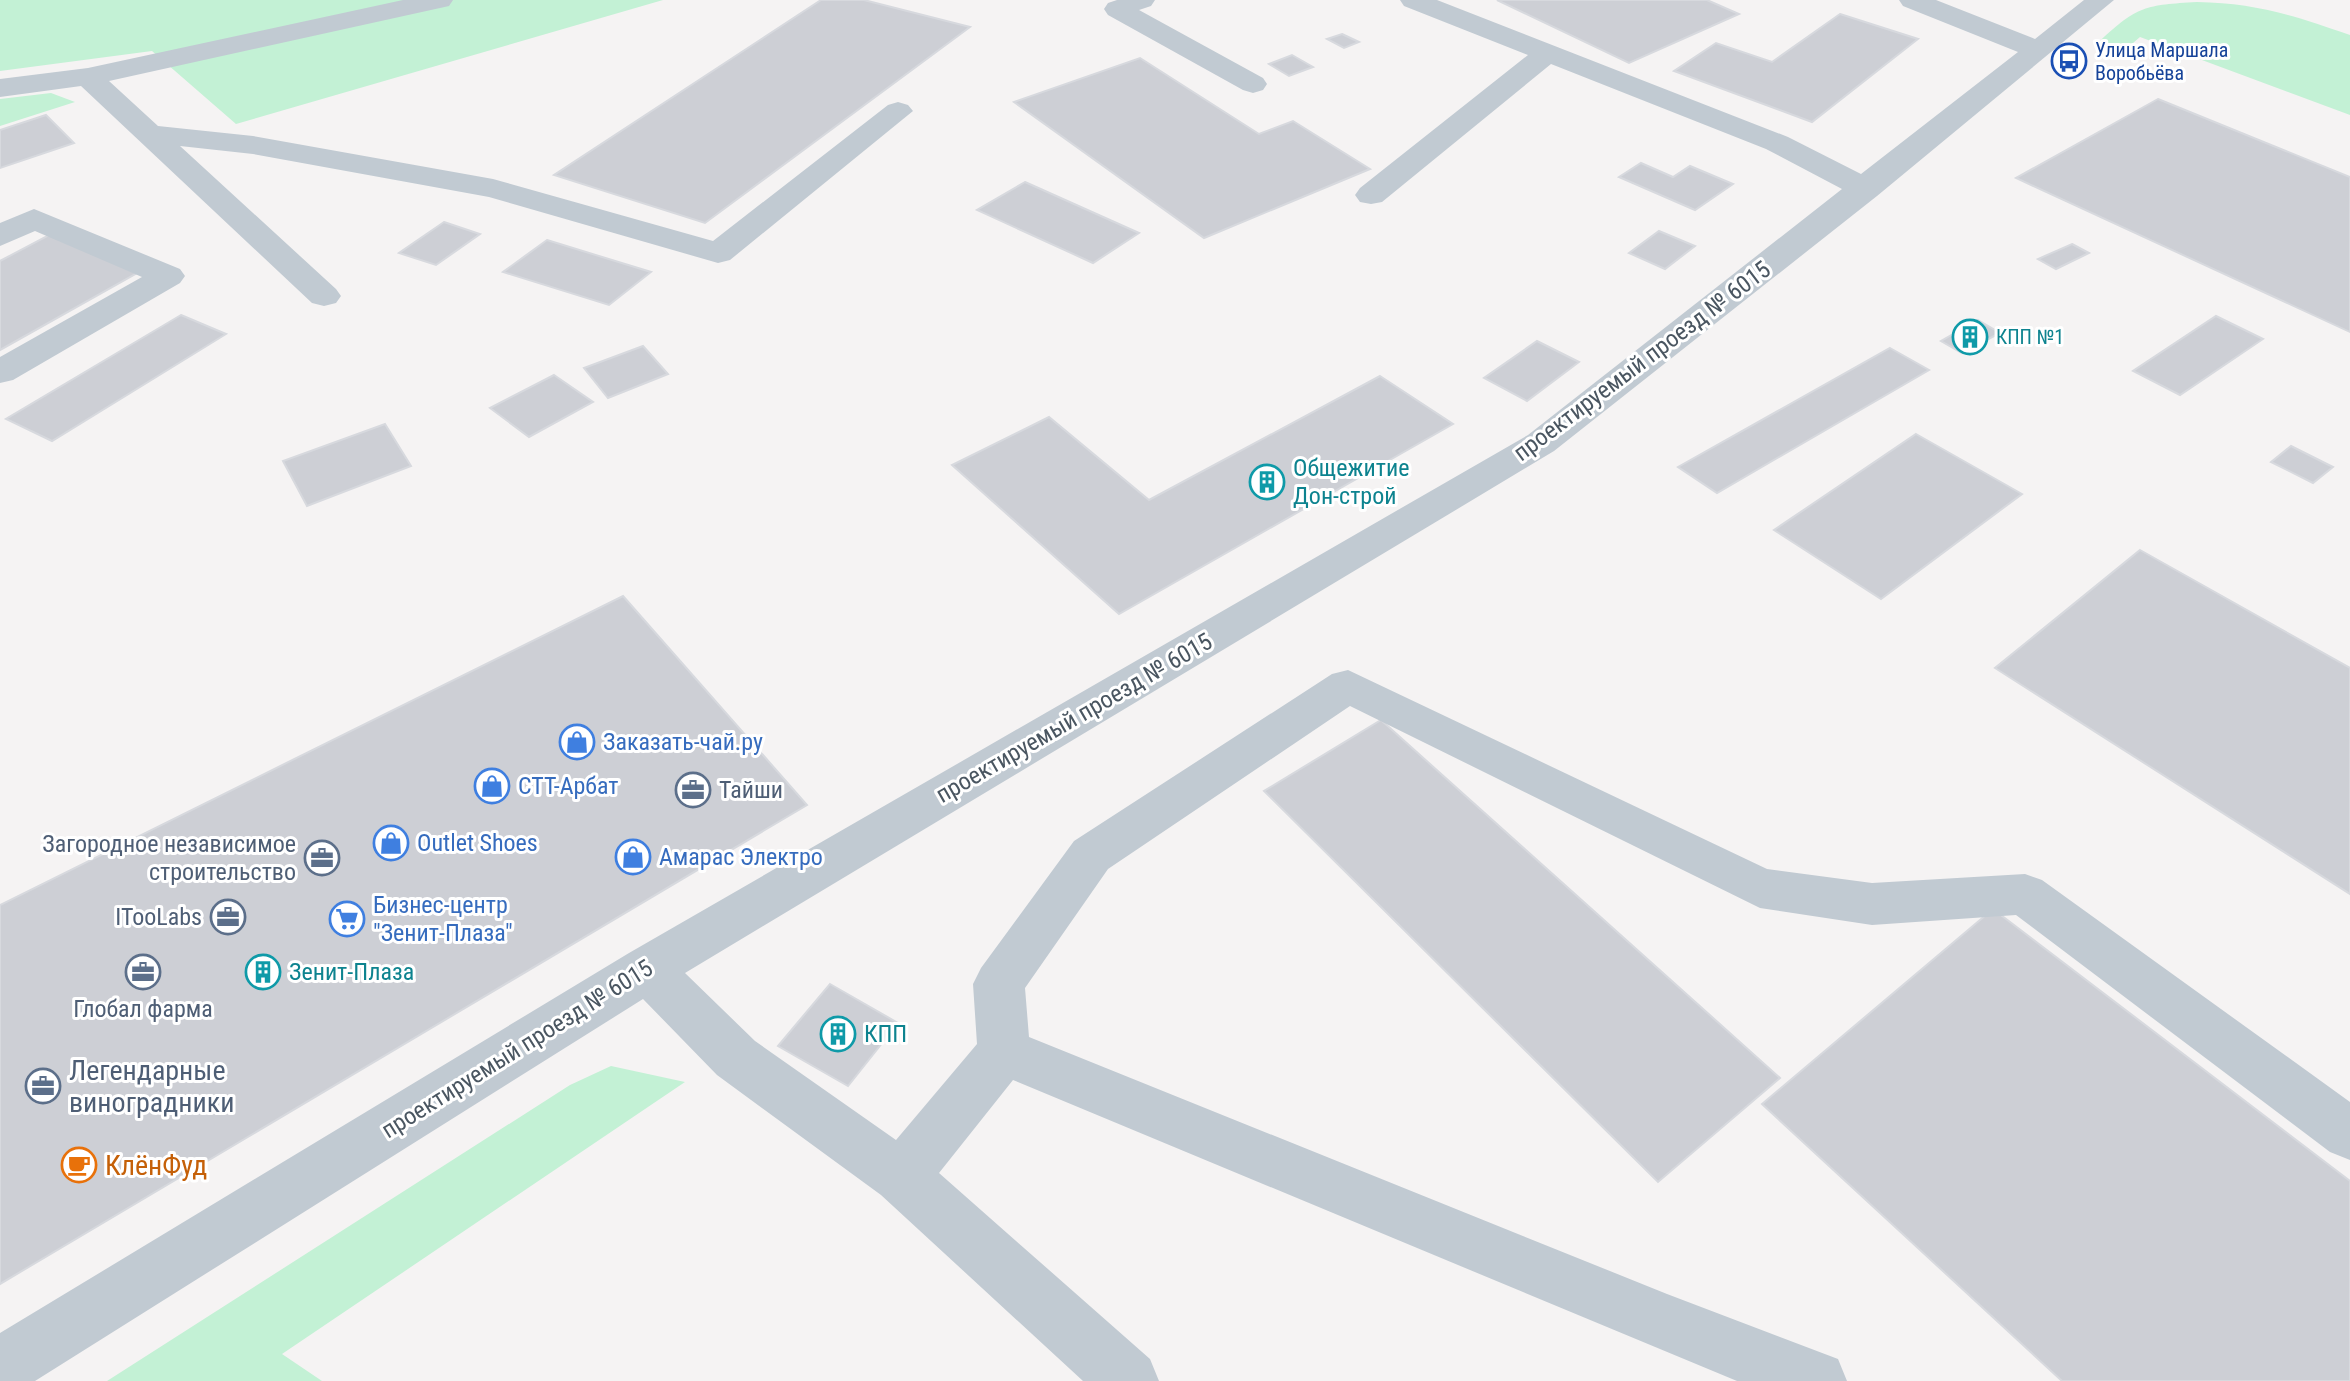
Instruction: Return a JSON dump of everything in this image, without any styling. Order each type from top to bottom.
[{"type":"street","points":[[0,88],[88,77],[440,0]]},
{"type":"street","points":[[1142,0],[1117,9],[1253,84]]},
{"type":"street","points":[[1413,0],[1777,143],[1866,189]]},
{"type":"street","points":[[1912,0],[2039,50]]},
{"type":"street","name":"проектируемый проезд № 6015","points":[[0,1368],[647,969],[1541,443],[1866,189],[2101,0]]},
{"type":"street","points":[[1371,195],[1548,53]]},
{"type":"street","points":[[88,77],[324,296]]},
{"type":"street","points":[[150,134],[253,145],[493,188],[718,253],[898,111]]},
{"type":"street","points":[[0,211],[10,209],[168,276],[0,372]]},
{"type":"street","points":[[0,236],[34,219]]},
{"type":"street","points":[[901,1176],[1004,1051],[999,984],[1091,855],[1348,686],[1760,888],[1872,904],[2025,894],[2350,1134]]},
{"type":"street","points":[[647,969],[736,1058],[901,1176],[1128,1381]]},
{"type":"street","points":[[1004,1051],[1652,1318],[1816,1381]]},
{"type":"green space","points":[[0,0],[663,0],[236,124],[152,51],[0,71]]},
{"type":"green space","points":[[2197,2],[2275,12],[2350,35],[2350,115],[2140,37],[2126,49],[2100,41],[2143,10],[2166,4]]},
{"type":"green space","points":[[51,93],[75,102],[0,126],[0,99]]},
{"type":"green space","points":[[611,1066],[685,1082],[282,1354],[322,1381],[107,1381],[570,1085]]},
{"type":"building","points":[[821,0],[864,0],[970,27],[705,223],[554,175]]},
{"type":"building","points":[[1497,0],[1707,0],[1739,14],[1629,63]]},
{"type":"building","points":[[1840,14],[1918,39],[1812,122],[1674,71],[1716,43],[1772,62]]},
{"type":"building","points":[[1342,34],[1359,42],[1344,48],[1327,39]]},
{"type":"building","points":[[1292,55],[1313,67],[1289,76],[1269,64]]},
{"type":"building","points":[[1140,58],[1259,134],[1293,121],[1370,169],[1204,238],[1014,102]]},
{"type":"building","points":[[2158,99],[2350,177],[2350,332],[2016,178]]},
{"type":"building","points":[[46,115],[74,143],[0,168],[0,130]]},
{"type":"building","points":[[1641,163],[1673,177],[1690,166],[1733,184],[1695,210],[1619,177]]},
{"type":"building","points":[[1025,182],[1139,233],[1093,263],[977,210]]},
{"type":"building","points":[[444,222],[480,234],[436,265],[399,253]]},
{"type":"building","points":[[1659,231],[1695,246],[1665,269],[1629,253]]},
{"type":"building","points":[[49,235],[137,273],[0,350],[0,261]]},
{"type":"building","points":[[547,240],[651,272],[609,305],[503,272]]},
{"type":"building","points":[[2072,244],[2089,253],[2056,269],[2038,259]]},
{"type":"building","points":[[181,315],[226,334],[52,441],[6,419]]},
{"type":"building","points":[[2216,316],[2263,339],[2180,395],[2133,371]]},
{"type":"building","name":"КПП №1","points":[[1978,320],[2000,333],[1962,353],[1941,341]]},
{"type":"building","points":[[1537,341],[1579,362],[1527,401],[1484,378]]},
{"type":"building","points":[[643,346],[668,374],[608,398],[584,368]]},
{"type":"building","points":[[1890,348],[1929,370],[1717,493],[1678,467]]},
{"type":"building","points":[[554,375],[593,402],[529,437],[490,408]]},
{"type":"building","name":"Общежитие Дон-строй","points":[[1380,376],[1453,424],[1119,614],[952,465],[1049,417],[1149,500]]},
{"type":"building","points":[[385,424],[411,466],[307,506],[283,461]]},
{"type":"building","points":[[1916,434],[2022,494],[1881,599],[1774,530]]},
{"type":"building","points":[[2291,446],[2333,467],[2313,483],[2271,462]]},
{"type":"building","points":[[2140,550],[2350,668],[2350,894],[1995,668]]},
{"type":"building","name":"Зенит-Плаза","points":[[623,596],[807,805],[0,1284],[0,905]]},
{"type":"building","points":[[1381,720],[1780,1078],[1658,1182],[1264,791]]},
{"type":"building","points":[[1993,909],[2350,1181],[2350,1381],[2062,1381],[1762,1104]]},
{"type":"building","name":"КПП","points":[[830,984],[898,1023],[848,1086],[778,1046]]},
{"type":"place","name":"Улица Маршала Воробьёва","points":[[2069,61]]},
{"type":"place","name":"КПП №1","points":[[1970,337]]},
{"type":"place","name":"Общежитие Дон-строй","points":[[1267,482]]},
{"type":"place","name":"Заказать-чай.ру","points":[[577,742]]},
{"type":"place","name":"СТТ-Арбат","points":[[492,786]]},
{"type":"place","name":"Тайши","points":[[693,790]]},
{"type":"place","name":"Outlet Shoes","points":[[391,843]]},
{"type":"place","name":"Амарас Электро","points":[[633,857]]},
{"type":"place","name":"Загородное независимое строительство","points":[[322,858]]},
{"type":"place","name":"ITooLabs","points":[[228,917]]},
{"type":"place","name":"Бизнес-центр \"Зенит-Плаза\"","points":[[347,919]]},
{"type":"place","name":"Глобал фарма","points":[[143,972]]},
{"type":"place","name":"Зенит-Плаза","points":[[263,972]]},
{"type":"place","name":"КПП","points":[[838,1034]]},
{"type":"place","name":"Легендарные виноградники","points":[[43,1086]]},
{"type":"place","name":"КлёнФуд","points":[[79,1165]]}]
